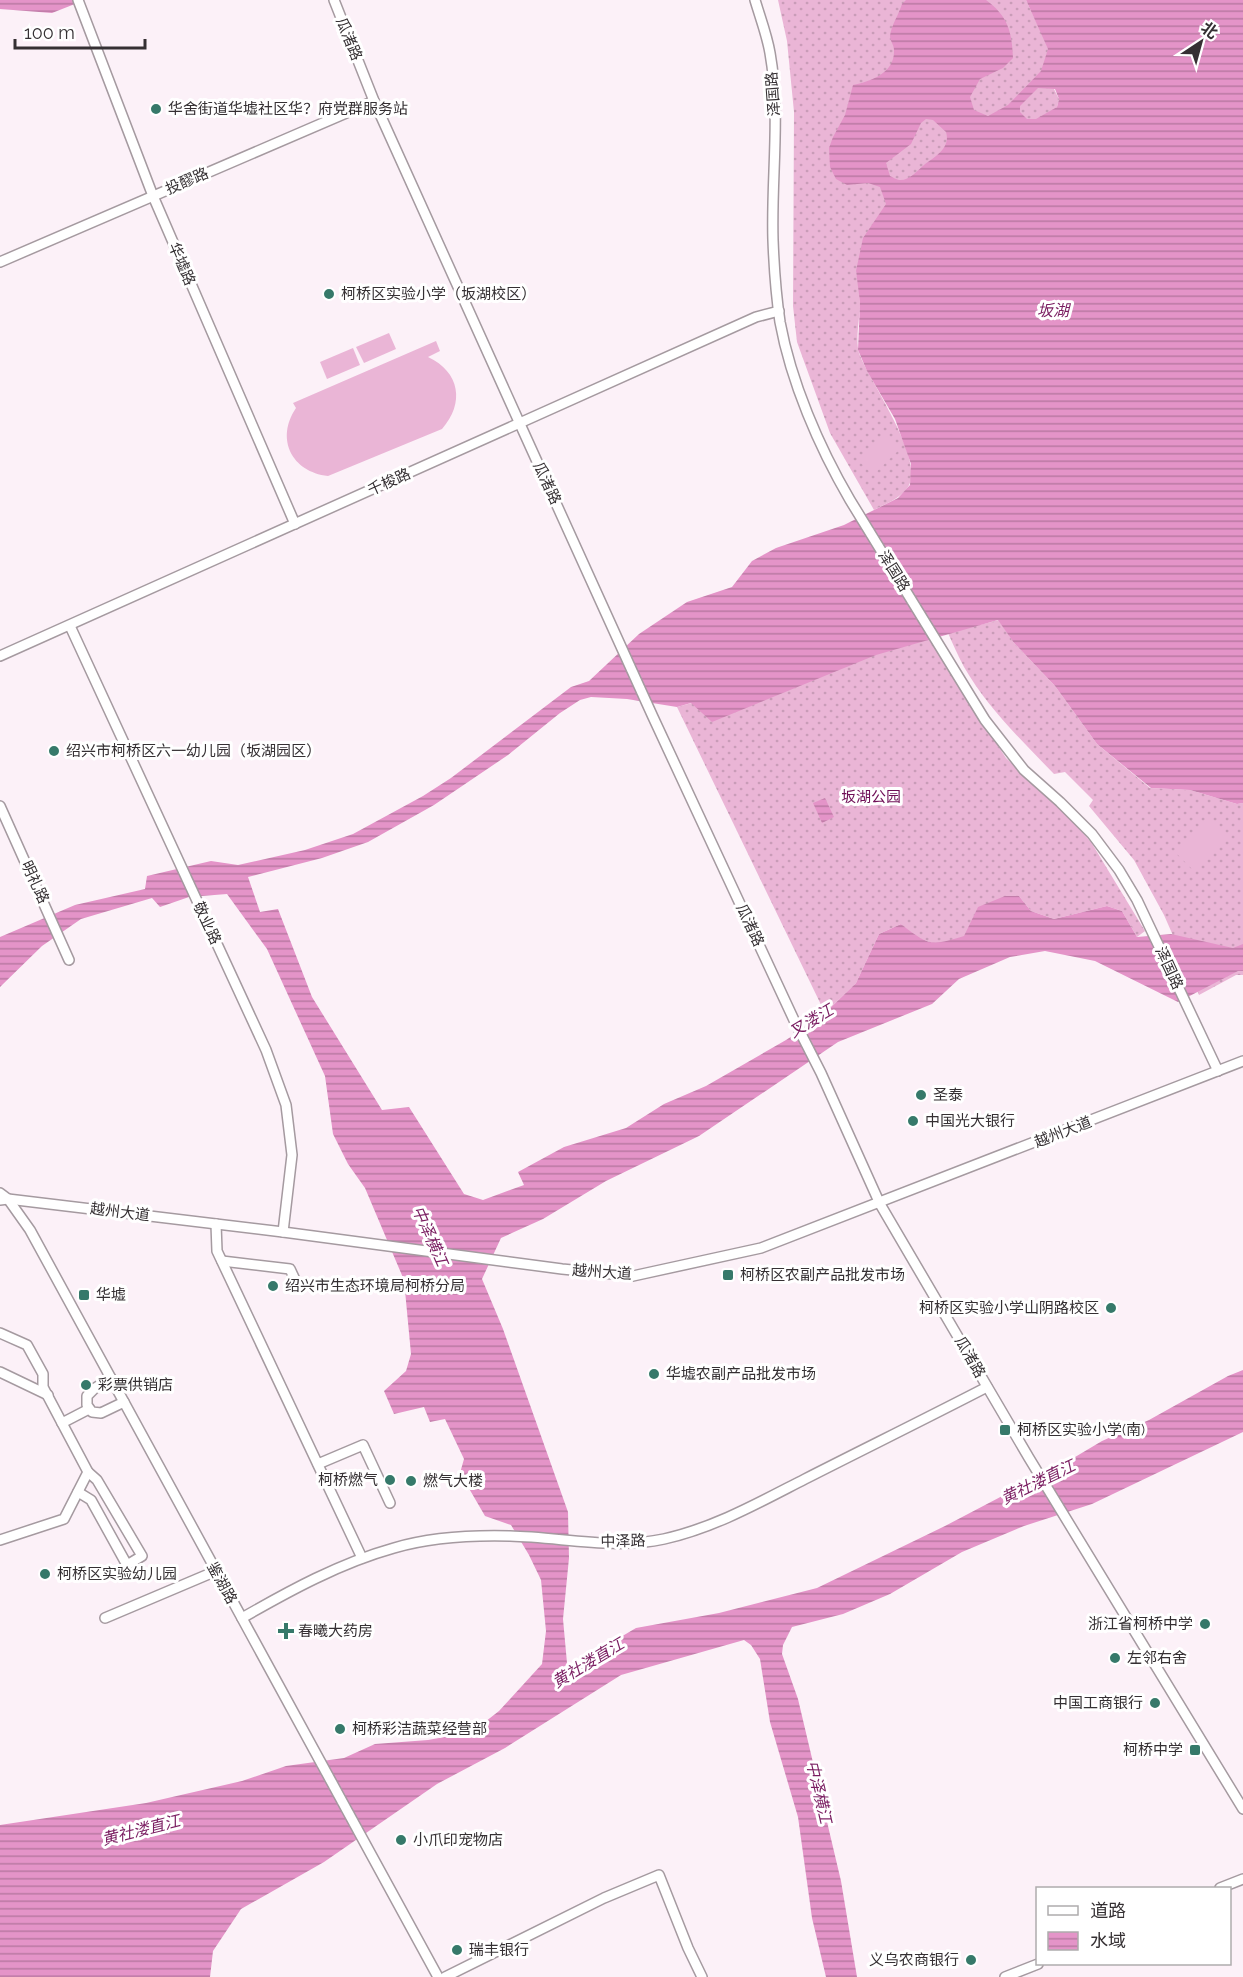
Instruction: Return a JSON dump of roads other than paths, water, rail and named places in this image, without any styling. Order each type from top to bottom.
[{"type":"street","name":"瓜渚路","points":[[334,0],[374,101],[520,424],[653,717],[821,1073],[879,1204],[1029,1458],[1243,1809]]},
{"type":"street","name":"泽国路","points":[[755,0],[770,52],[775,101],[773,238],[779,311],[789,356],[805,406],[831,467],[986,720],[1024,770],[1092,834],[1137,900],[1218,1071]]},
{"type":"street","name":"华墟路","points":[[80,4],[153,196],[295,524]]},
{"type":"street","name":"投醪路","points":[[0,262],[374,101]]},
{"type":"street","name":"千梭路","points":[[0,656],[756,318],[779,311]]},
{"type":"street","name":"敬业路","points":[[70,626],[266,1050],[285,1105],[292,1155],[283,1232]]},
{"type":"street","name":"明礼路","points":[[0,806],[69,960]]},
{"type":"street","name":"越州大道","points":[[3,1197],[562,1269],[633,1276],[761,1248],[1243,1061]]},
{"type":"street","name":"鉴湖路","points":[[3,1197],[30,1230],[438,1977]]},
{"type":"street","points":[[216,1224],[217,1251],[362,1558]]},
{"type":"street","points":[[222,1261],[290,1269],[297,1284]]},
{"type":"street","points":[[0,1333],[27,1345],[43,1374],[43,1387],[88,1472],[97,1479],[142,1556],[127,1565],[90,1500],[78,1492]]},
{"type":"street","points":[[0,1372],[48,1395]]},
{"type":"street","points":[[111,1378],[87,1396],[87,1406],[92,1412],[101,1413],[124,1402]]},
{"type":"street","name":"中泽路","points":[[242,1618],[362,1558],[396,1547],[430,1540],[512,1536],[624,1544],[661,1540],[687,1533],[746,1509],[987,1387]]},
{"type":"street","points":[[62,1423],[89,1409]]},
{"type":"street","points":[[318,1464],[363,1446],[390,1503]]},
{"type":"street","points":[[0,1540],[64,1519],[88,1472]]},
{"type":"street","points":[[105,1618],[216,1571]]},
{"type":"street","points":[[445,1977],[604,1898],[659,1875],[702,1977]]},
{"type":"street","points":[[1223,1887],[1243,1879]]},
{"type":"street","points":[[1005,1977],[1036,1965]]},
{"type":"water","points":[[0,0],[85,0],[52,13],[0,9]]},
{"type":"water","points":[[906,0],[986,0],[999,12],[1010,32],[1013,58],[1003,68],[980,79],[970,97],[974,110],[988,116],[1008,105],[1041,71],[1048,49],[1026,0],[1243,0],[1243,803],[1237,804],[1190,790],[1151,788],[1097,744],[1055,686],[1014,643],[998,620],[876,655],[712,722],[691,703],[677,707],[627,699],[591,697],[580,700],[560,713],[508,755],[434,805],[368,842],[322,858],[248,877],[260,912],[278,909],[312,997],[382,1110],[409,1107],[464,1194],[483,1200],[524,1185],[518,1172],[564,1147],[626,1128],[664,1104],[706,1086],[821,1017],[856,983],[879,934],[901,924],[925,940],[944,941],[964,936],[978,907],[1005,896],[1019,896],[1031,911],[1054,919],[1107,906],[1122,911],[1137,937],[1171,934],[1233,948],[1243,944],[1243,971],[1238,971],[1178,1002],[1095,961],[1045,951],[1010,957],[959,979],[932,1004],[838,1042],[699,1136],[606,1181],[543,1219],[501,1238],[482,1279],[503,1329],[568,1512],[569,1558],[563,1619],[567,1663],[583,1668],[621,1653],[614,1641],[636,1628],[719,1613],[817,1588],[945,1526],[1102,1441],[1149,1420],[1243,1370],[1243,1432],[1092,1504],[1024,1526],[962,1552],[890,1594],[843,1614],[792,1627],[783,1645],[782,1654],[798,1699],[841,1881],[857,1977],[826,1977],[812,1918],[798,1817],[770,1722],[760,1659],[751,1645],[744,1640],[621,1675],[505,1748],[437,1784],[324,1862],[241,1909],[213,1951],[210,1977],[0,1977],[0,1825],[146,1803],[242,1781],[286,1766],[344,1758],[375,1744],[428,1740],[472,1732],[499,1711],[542,1664],[546,1631],[541,1580],[511,1525],[485,1516],[460,1473],[464,1459],[445,1419],[430,1422],[424,1407],[394,1414],[384,1391],[406,1371],[411,1354],[404,1280],[365,1188],[348,1164],[333,1134],[325,1076],[267,949],[227,894],[189,897],[160,907],[152,898],[81,919],[42,946],[0,987],[0,937],[75,905],[145,889],[147,876],[211,861],[238,865],[305,850],[353,834],[451,778],[571,687],[589,681],[639,634],[687,602],[732,587],[752,561],[776,548],[844,525],[898,498],[910,485],[911,464],[895,419],[867,371],[858,350],[860,302],[856,271],[863,238],[886,204],[880,187],[868,183],[847,185],[836,179],[830,167],[829,148],[845,115],[853,85],[881,75],[891,65],[894,50],[890,38],[891,32],[902,4]],"holes":[[[1038,88],[1055,89],[1059,99],[1057,107],[1036,119],[1027,119],[1020,112],[1020,106]],[[926,119],[933,120],[946,132],[944,147],[909,177],[899,180],[890,176],[886,163],[911,144],[921,123]]]},
{"type":"water","points":[[825,798],[834,817],[822,823],[813,803]]},
{"type":"place","name":"华舍街道华墟社区华？府党群服务站","points":[[156,109]]},
{"type":"place","name":"柯桥区实验小学（坂湖校区）","points":[[329,294]]},
{"type":"place","name":"绍兴市柯桥区六一幼儿园（坂湖园区）","points":[[54,751]]},
{"type":"place","name":"圣泰","points":[[921,1095]]},
{"type":"place","name":"中国光大银行","points":[[913,1121]]},
{"type":"place","name":"柯桥区农副产品批发市场","points":[[728,1275]]},
{"type":"place","name":"绍兴市生态环境局柯桥分局","points":[[273,1286]]},
{"type":"place","name":"华墟","points":[[84,1295]]},
{"type":"place","name":"柯桥区实验小学山阴路校区","points":[[1111,1308]]},
{"type":"place","name":"华墟农副产品批发市场","points":[[654,1374]]},
{"type":"place","name":"彩票供销店","points":[[86,1385]]},
{"type":"place","name":"柯桥区实验小学(南)","points":[[1005,1430]]},
{"type":"place","name":"柯桥燃气","points":[[390,1480]]},
{"type":"place","name":"燃气大楼","points":[[411,1481]]},
{"type":"place","name":"柯桥区实验幼儿园","points":[[45,1574]]},
{"type":"place","name":"浙江省柯桥中学","points":[[1205,1624]]},
{"type":"place","name":"春曦大药房","points":[[286,1631]]},
{"type":"place","name":"左邻右舍","points":[[1115,1658]]},
{"type":"place","name":"中国工商银行","points":[[1155,1703]]},
{"type":"place","name":"柯桥彩洁蔬菜经营部","points":[[340,1729]]},
{"type":"place","name":"柯桥中学","points":[[1195,1750]]},
{"type":"place","name":"小爪印宠物店","points":[[401,1840]]},
{"type":"place","name":"瑞丰银行","points":[[457,1950]]},
{"type":"place","name":"义乌农商银行","points":[[971,1960]]},
{"type":"water label","name":"坂湖","points":[[1053,310]]},
{"type":"water label","name":"叉溇江","points":[[811,1021]]},
{"type":"water label","name":"中泽横江","points":[[430,1236]]},
{"type":"water label","name":"黄社溇直江","points":[[1038,1482]]},
{"type":"water label","name":"黄社溇直江","points":[[588,1663]]},
{"type":"water label","name":"中泽横江","points":[[819,1792]]},
{"type":"water label","name":"黄社溇直江","points":[[141,1830]]},
{"type":"park label","name":"坂湖公园","points":[[871,797]]}]
